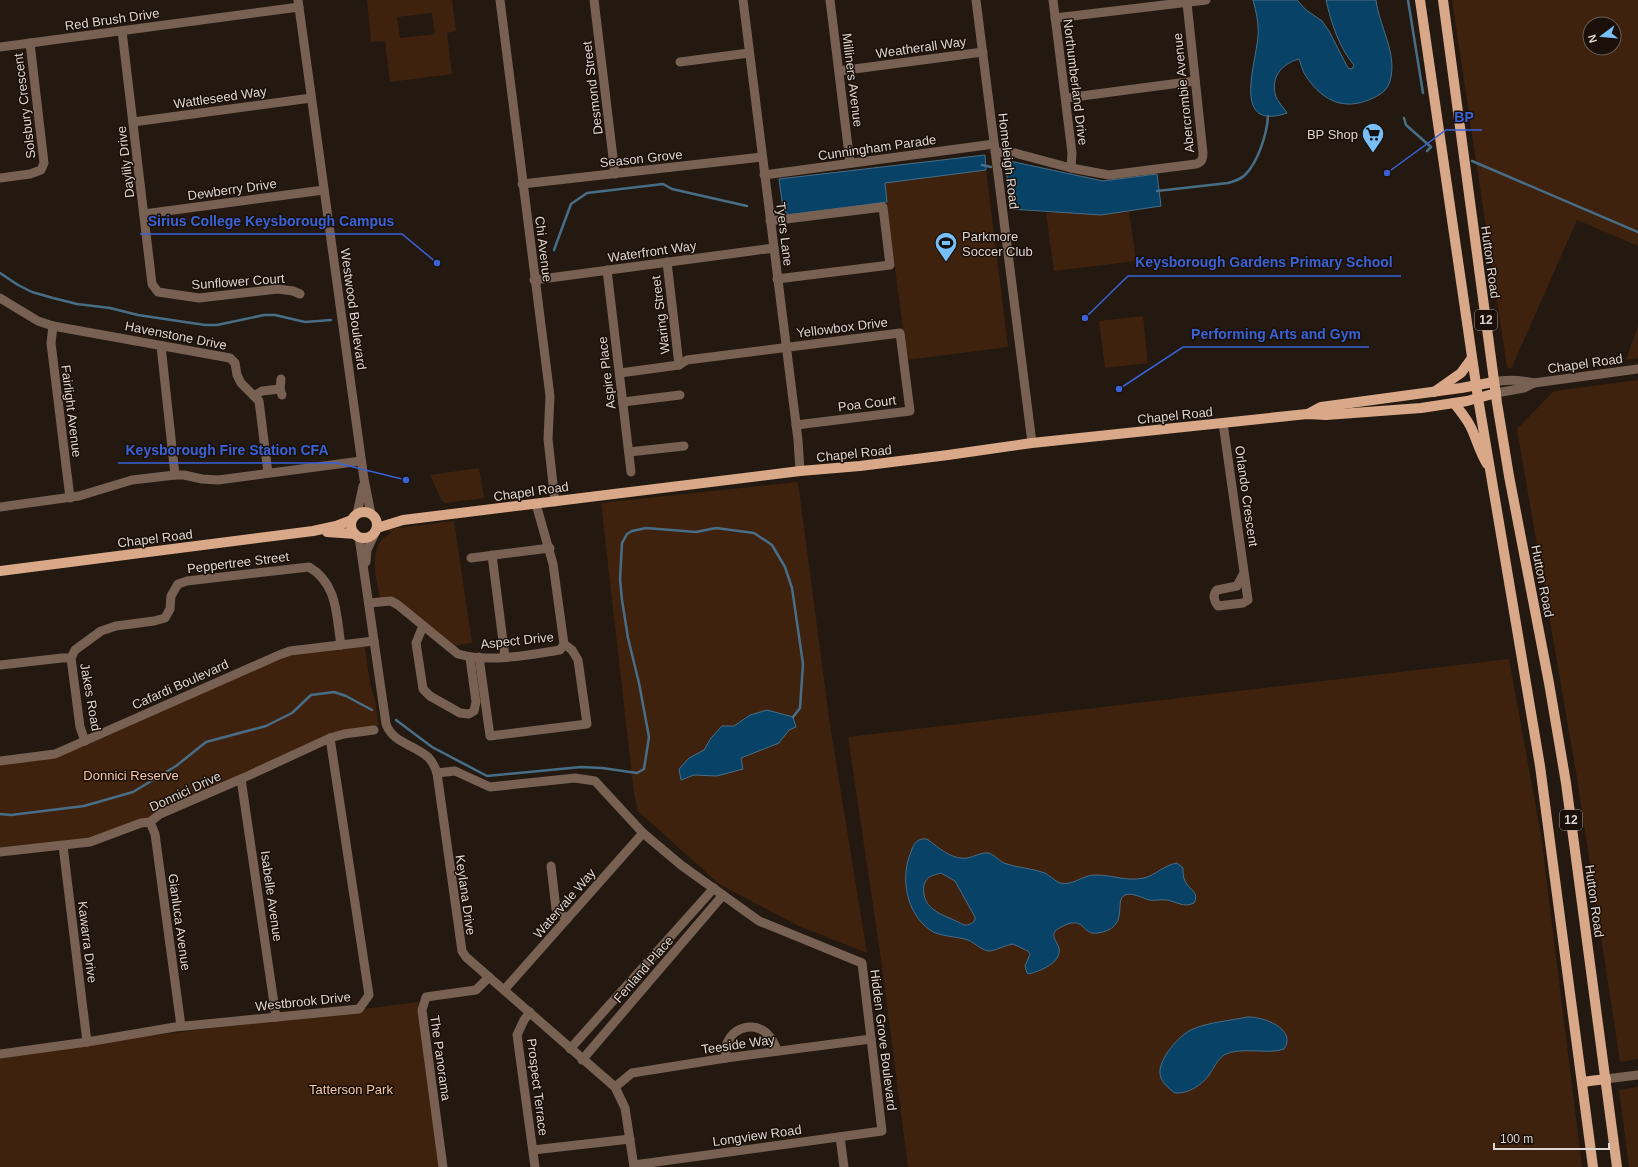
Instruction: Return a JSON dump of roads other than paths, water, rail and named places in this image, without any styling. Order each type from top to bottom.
[{"type":"main road","name":"12","points":[[1420,0],[1476,386],[1540,766],[1593,1167]]},
{"type":"main road","name":"Hutton Road","points":[[1443,0],[1494,382],[1509,476],[1548,675],[1565,776],[1617,1167]]},
{"type":"main road","points":[[1434,392],[1461,373],[1472,358]]},
{"type":"main road","name":"Chapel Road","points":[[1307,414],[1321,407],[1476,386],[1494,382]]},
{"type":"main road","name":"Chapel Road","points":[[373,515],[403,520],[800,471],[919,459],[1032,443],[1307,414],[1326,415],[1421,408],[1454,403],[1496,393]]},
{"type":"main road","points":[[1454,403],[1470,426],[1478,448],[1490,471]]},
{"type":"main road","points":[[364,512],[373,515],[377,520],[376,532],[367,538],[357,536],[351,527],[355,517],[364,512]]},
{"type":"main road","name":"Chapel Road","points":[[0,571],[313,531],[336,526],[355,517]]},
{"type":"main road","name":"Chapel Road","points":[[376,532],[403,520]]},
{"type":"main road","name":"Chapel Road","points":[[313,531],[357,536]]},
{"type":"main road","points":[[1582,1082],[1606,1079]]},
{"type":"street","name":"Chi Avenue","points":[[500,0],[534,280],[550,396],[548,439],[555,502]]},
{"type":"street","name":"Desmond Street","points":[[594,0],[615,174]]},
{"type":"street","name":"Tyers Lane","points":[[742,0],[796,425],[800,471]]},
{"type":"street","name":"Milliners Avenue","points":[[830,0],[850,163]]},
{"type":"street","name":"Homeleigh Road","points":[[976,0],[1032,443]]},
{"type":"street","name":"Northumberland Drive","points":[[1053,0],[1072,153],[1071,168]]},
{"type":"street","points":[[1056,18],[1206,0]]},
{"type":"street","name":"Abercrombie Avenue","points":[[995,148],[1015,152],[1071,168],[1108,175],[1196,164],[1201,162],[1203,153],[1187,3]]},
{"type":"street","name":"Red Brush Drive","points":[[0,47],[122,31],[299,4]]},
{"type":"street","name":"Westwood Boulevard","points":[[299,4],[361,461],[373,515]]},
{"type":"street","name":"Daylily Drive","points":[[122,31],[152,284],[154,289]]},
{"type":"street","name":"Solsbury Crescent","points":[[0,178],[35,173],[41,170],[44,163],[30,43]]},
{"type":"street","name":"Weatherall Way","points":[[839,72],[982,52]]},
{"type":"street","points":[[680,62],[749,53]]},
{"type":"street","points":[[1066,98],[1195,81]]},
{"type":"street","name":"Wattleseed Way","points":[[133,122],[311,98]]},
{"type":"street","name":"Cunningham Parade","points":[[764,175],[850,163],[995,148]]},
{"type":"street","name":"Season Grove","points":[[522,184],[762,156]]},
{"type":"street","name":"Dewberry Drive","points":[[144,214],[324,190]]},
{"type":"street","points":[[770,221],[883,207],[890,265],[778,279]]},
{"type":"street","name":"Waterfront Way","points":[[534,280],[774,248]]},
{"type":"street","name":"Waring Street","points":[[667,262],[679,364]]},
{"type":"street","name":"Aspire Place","points":[[607,270],[631,472]]},
{"type":"street","name":"Sunflower Court","points":[[154,289],[161,293],[199,298],[278,289],[293,291],[300,294]]},
{"type":"street","name":"Havenstone Drive","points":[[0,298],[38,321],[53,326],[230,358],[235,363],[237,375],[241,383],[254,396],[260,405],[268,473]]},
{"type":"street","name":"Fairlight Avenue","points":[[53,326],[51,348],[70,498]]},
{"type":"street","name":"Yellowbox Drive","points":[[620,373],[679,364],[687,360],[900,333]]},
{"type":"street","name":"Poa Court","points":[[796,425],[910,411],[900,333]]},
{"type":"street","points":[[161,346],[175,474]]},
{"type":"street","name":"Chapel Road","points":[[1496,393],[1524,388],[1534,383],[1638,369]]},
{"type":"street","points":[[254,396],[262,391],[281,392],[281,379]]},
{"type":"street","name":"Chapel Road","points":[[1494,382],[1521,380],[1534,383]]},
{"type":"street","points":[[623,402],[680,395]]},
{"type":"street","name":"Orlando Crescent","points":[[1223,423],[1244,573]]},
{"type":"street","points":[[629,452],[684,446]]},
{"type":"street","points":[[0,507],[70,498],[132,480],[175,474],[214,480],[361,461]]},
{"type":"street","name":"Westwood Boulevard","points":[[355,517],[364,479]]},
{"type":"street","name":"Aspect Drive","points":[[369,603],[391,601],[398,605],[458,654],[475,657],[505,657],[560,650],[564,644],[553,564],[550,548],[536,504]]},
{"type":"street","name":"Keylana Drive","points":[[366,580],[367,550],[376,532]]},
{"type":"street","name":"Keylana Drive","points":[[357,536],[366,580],[385,720],[388,730],[398,739],[428,757],[434,764],[437,773],[462,951],[466,957],[614,1087],[625,1108],[634,1166]]},
{"type":"street","points":[[471,558],[550,548]]},
{"type":"street","points":[[492,555],[505,657]]},
{"type":"street","name":"Peppertree Street","points":[[71,658],[75,650],[101,631],[116,626],[165,618],[170,609],[171,596],[178,584],[187,581],[309,567],[316,571],[331,591],[336,604],[341,645]]},
{"type":"street","points":[[423,626],[416,643],[423,689],[430,696],[460,713],[469,714],[474,711],[476,702],[475,657]]},
{"type":"street","name":"Cafardi Boulevard","points":[[0,761],[55,754],[290,651],[374,641]]},
{"type":"street","points":[[475,657],[490,736],[587,724],[578,660],[572,650],[564,644]]},
{"type":"street","points":[[0,665],[71,658]]},
{"type":"street","name":"Jakes Road","points":[[71,658],[80,727],[86,741]]},
{"type":"street","name":"Donnici Drive","points":[[0,852],[90,842],[141,823],[150,822],[160,814],[242,779],[330,738],[344,734],[374,730]]},
{"type":"street","name":"Westbrook Drive","points":[[0,1054],[87,1042],[181,1026],[360,1009],[369,995],[330,738]]},
{"type":"street","name":"Hidden Grove Boulevard","points":[[437,773],[455,771],[490,787],[575,778],[595,781],[643,833],[759,921],[862,963],[882,1131]]},
{"type":"street","name":"Isabelle Avenue","points":[[242,779],[276,1017]]},
{"type":"street","name":"Gianluca Avenue","points":[[150,822],[155,834],[181,1026]]},
{"type":"street","name":"Watervale Way","points":[[504,990],[643,833]]},
{"type":"street","name":"Kawarra Drive","points":[[63,846],[87,1042]]},
{"type":"street","points":[[551,866],[556,909],[567,919]]},
{"type":"street","name":"Fenland Place","points":[[570,1049],[714,888]]},
{"type":"street","name":"Fenland Place","points":[[582,1060],[723,895]]},
{"type":"street","name":"The Panorama","points":[[443,1167],[422,1010],[426,998],[476,990],[489,977]]},
{"type":"street","name":"Prospect Terrace","points":[[530,1012],[524,1020],[517,1035],[535,1167]]},
{"type":"street","points":[[726,1058],[727,1042],[734,1033],[743,1028],[752,1027],[765,1032],[771,1038],[778,1051]]},
{"type":"street","name":"Teeside Way","points":[[614,1087],[632,1073],[726,1058],[871,1039]]},
{"type":"street","points":[[1606,1079],[1638,1074]]},
{"type":"street","name":"Longview Road","points":[[634,1166],[882,1131]]},
{"type":"street","points":[[840,1137],[844,1167]]},
{"type":"street","points":[[533,1150],[630,1139]]},
{"type":"water","points":[[1253,0],[1297,0],[1306,10],[1322,21],[1329,31],[1348,68],[1352,69],[1354,65],[1344,51],[1336,34],[1326,0],[1376,0],[1392,61],[1392,71],[1387,87],[1377,96],[1360,103],[1351,104],[1333,101],[1317,90],[1310,82],[1304,73],[1299,59],[1282,68],[1276,78],[1276,97],[1287,113],[1270,116],[1259,113],[1253,104],[1251,92],[1258,31]]},
{"type":"water","points":[[985,155],[986,170],[885,183],[887,202],[788,215],[783,208],[779,179]]},
{"type":"water","points":[[1005,160],[1103,181],[1157,174],[1161,206],[1101,215],[1011,209]]},
{"type":"water","points":[[767,710],[793,717],[796,727],[789,730],[779,743],[741,758],[743,769],[717,776],[694,775],[681,780],[679,769],[689,758],[704,750],[711,738],[722,726],[734,726],[750,715]]},
{"type":"water","points":[[927,839],[946,853],[961,858],[988,853],[1004,863],[1045,873],[1058,882],[1064,884],[1093,875],[1124,879],[1144,878],[1177,863],[1183,868],[1184,879],[1195,894],[1196,899],[1194,903],[1184,905],[1167,900],[1149,900],[1134,895],[1125,895],[1120,902],[1118,920],[1114,926],[1108,930],[1093,933],[1076,923],[1070,923],[1063,926],[1054,933],[1054,938],[1059,948],[1057,958],[1049,966],[1029,974],[1027,973],[1025,966],[1030,954],[1028,951],[1013,944],[987,951],[968,940],[934,932],[922,923],[915,914],[907,894],[906,883],[908,862],[914,845],[920,840]],"holes":[[[941,873],[955,881],[975,917],[975,920],[969,924],[964,925],[943,915],[930,907],[926,901],[924,885],[928,878]]]},
{"type":"water","points":[[1247,1017],[1269,1021],[1282,1030],[1286,1035],[1287,1042],[1284,1049],[1278,1051],[1230,1052],[1224,1055],[1217,1062],[1206,1079],[1199,1085],[1185,1092],[1175,1093],[1162,1080],[1160,1068],[1162,1061],[1176,1041],[1182,1036],[1193,1029],[1206,1025]]},
{"type":"waterway","points":[[1408,0],[1423,93]]},
{"type":"waterway","points":[[1157,191],[1228,183],[1241,178],[1250,169],[1258,155],[1264,139],[1268,116]]},
{"type":"waterway","points":[[1404,118],[1406,125],[1431,147],[1427,151]]},
{"type":"waterway","points":[[1472,161],[1638,232]]},
{"type":"waterway","points":[[982,165],[991,167]]},
{"type":"waterway","points":[[554,250],[571,204],[587,193],[663,184],[672,189],[747,206]]},
{"type":"waterway","points":[[0,273],[32,292],[53,298],[77,304],[110,308],[138,315],[205,325],[217,325],[264,315],[275,315],[305,322],[331,320]]},
{"type":"waterway","points":[[396,720],[432,747],[487,776],[581,767],[602,768],[637,773],[644,769],[649,737],[639,683],[628,638],[620,579],[622,543],[627,534],[632,531],[646,528],[696,532],[716,528],[754,533],[772,545],[785,567],[792,588],[803,664],[800,708],[793,717]]},
{"type":"waterway","points":[[0,814],[11,815],[84,806],[133,792],[176,766],[206,742],[266,726],[292,713],[311,695],[334,692],[346,696],[372,710]]},
{"type":"place","name":"BP Shop","points":[[1373,154]]},
{"type":"place","name":"BP","points":[[1387,173]]},
{"type":"place","name":"Parkmore Soccer Club","points":[[946,262]]},
{"type":"place","name":"Sirius College Keysborough Campus","points":[[437,263]]},
{"type":"place","name":"Keysborough Gardens Primary School","points":[[1085,318]]},
{"type":"place","name":"Performing Arts and Gym","points":[[1119,389]]},
{"type":"place","name":"Keysborough Fire Station CFA","points":[[406,480]]},
{"type":"park label","name":"Donnici Reserve","points":[[131,775]]},
{"type":"park label","name":"Tatterson Park","points":[[351,1089]]}]
